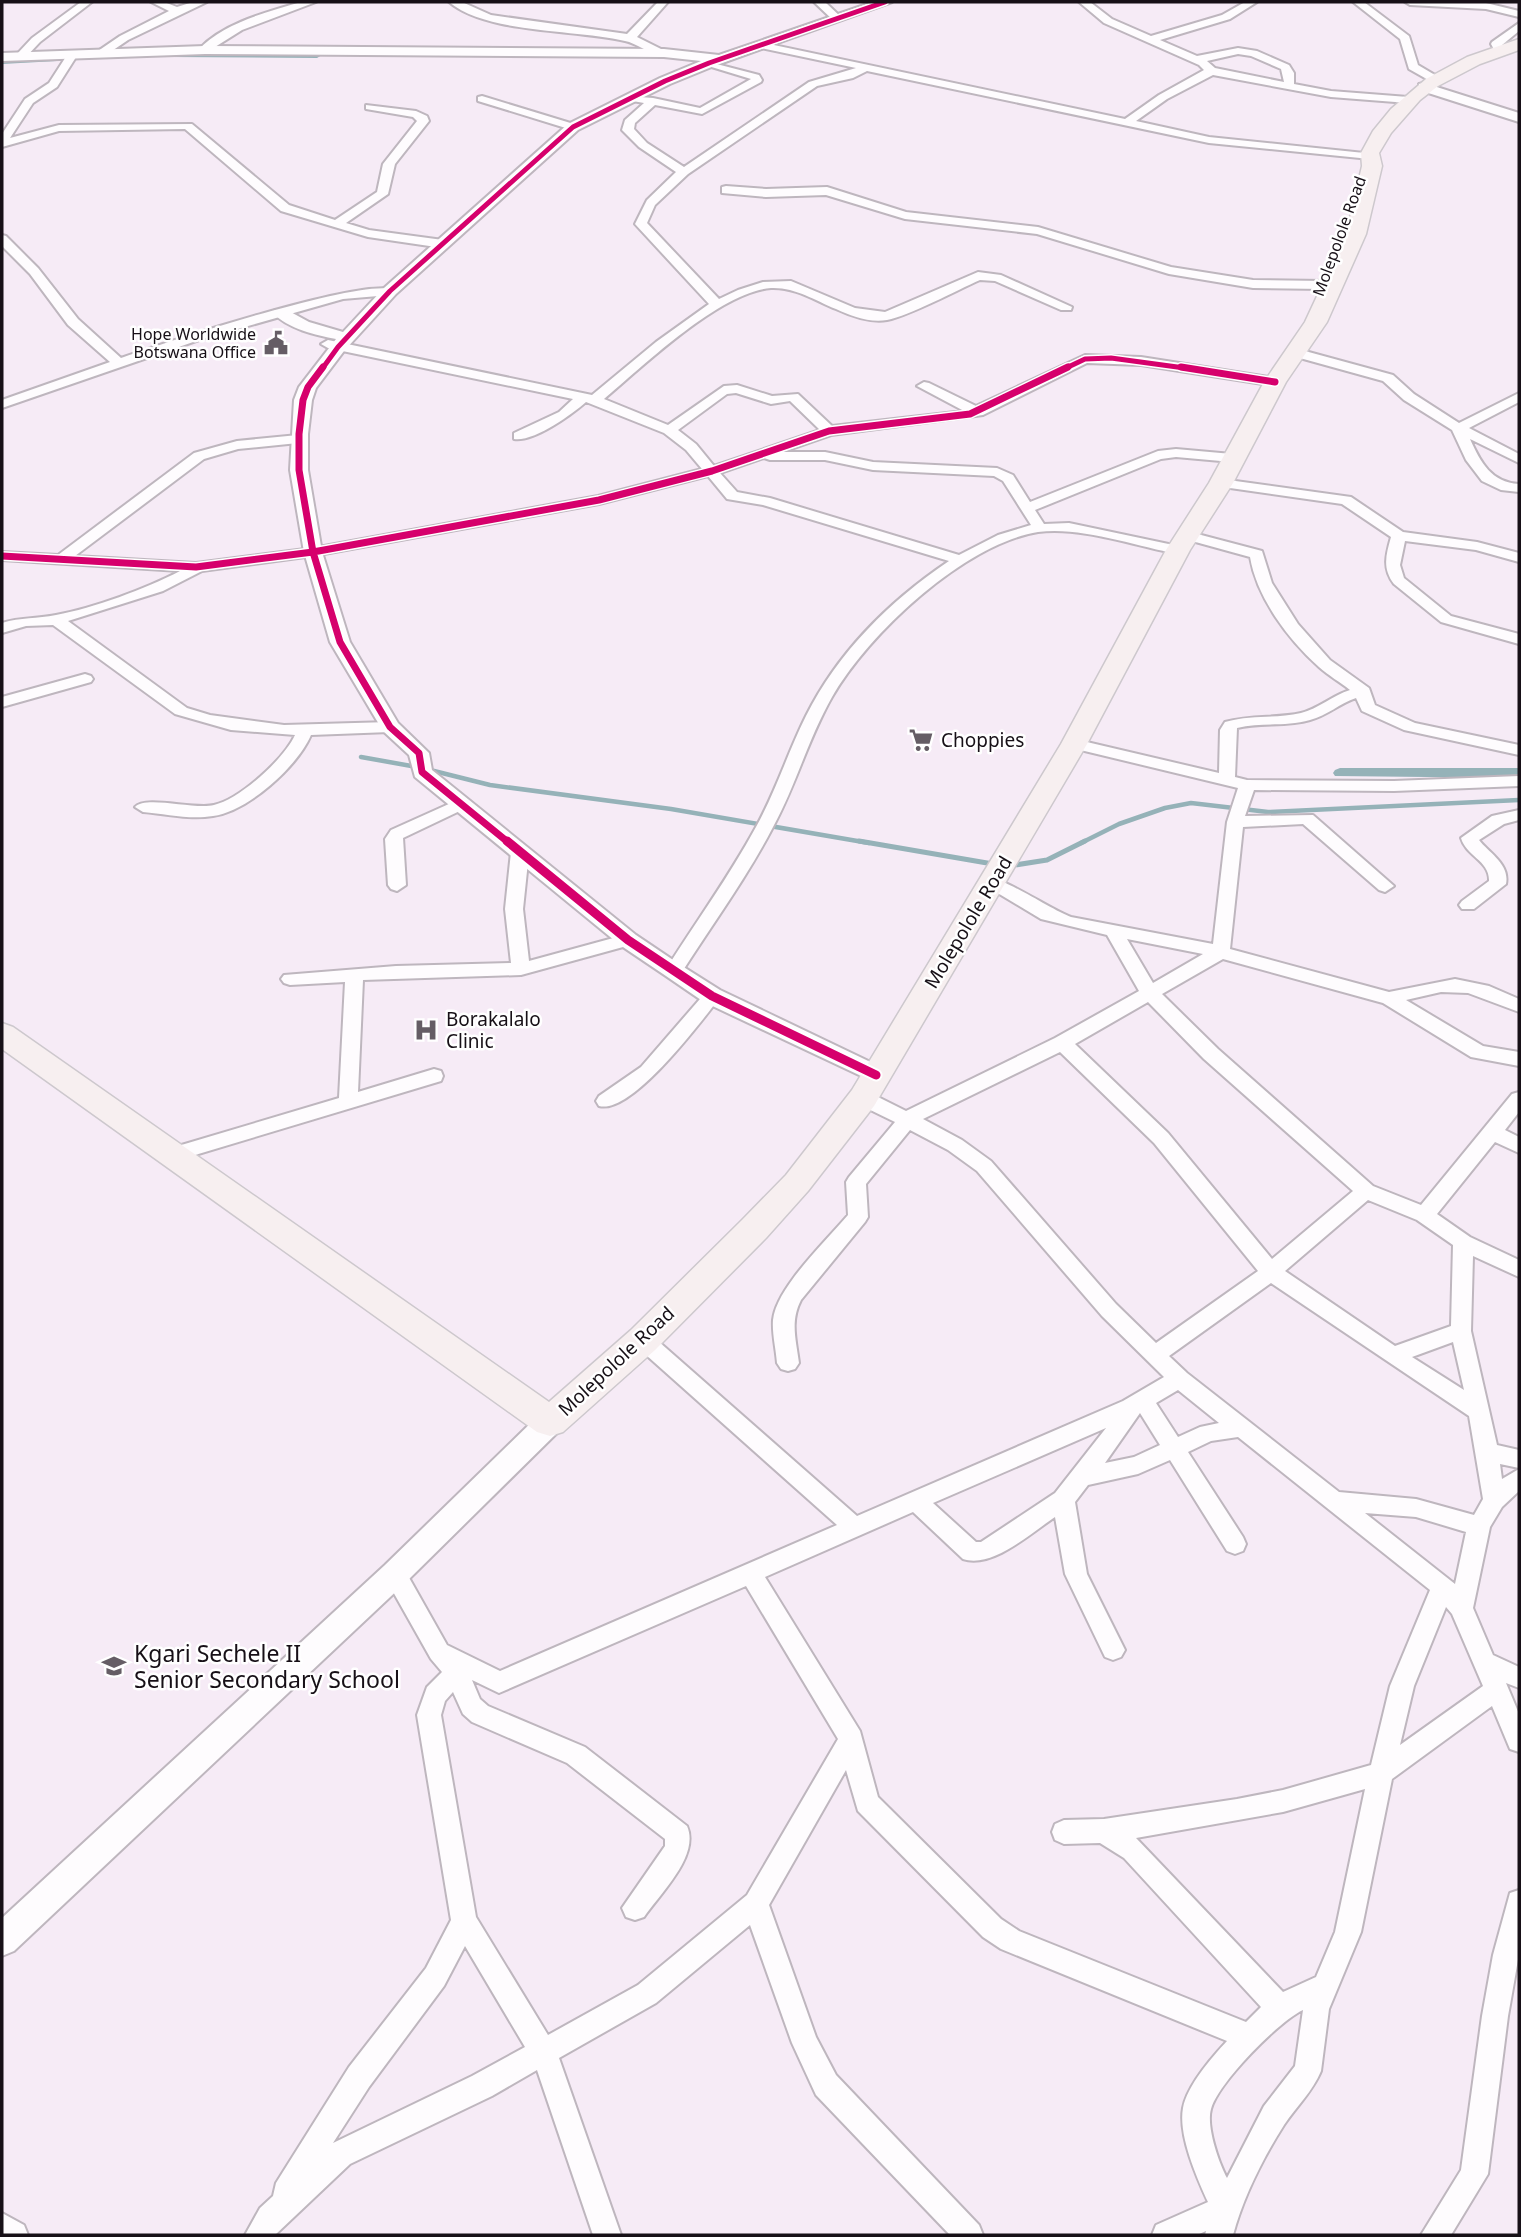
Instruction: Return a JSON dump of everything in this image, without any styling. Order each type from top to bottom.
[{"type":"main road","name":"Molepolole Road","points":[[1294,352],[1296,342],[1324,285],[1364,164],[1370,158],[1386,122],[1430,83],[1519,44]]},
{"type":"main road","name":"Molepolole Road","points":[[550,1422],[643,1340],[797,1183],[869,1086],[1074,744],[1182,543],[1221,482],[1232,457],[1275,382],[1316,323],[1356,234],[1373,166],[1370,158]]},
{"type":"main road","points":[[2,1034],[550,1422]]},
{"type":"street","points":[[22,56],[36,40],[88,2]]},
{"type":"street","points":[[156,2],[177,11]]},
{"type":"street","points":[[109,48],[177,11],[202,2]]},
{"type":"street","points":[[208,46],[271,15],[311,2]]},
{"type":"street","points":[[454,2],[489,18],[631,38],[664,53]]},
{"type":"street","points":[[631,38],[663,2]]},
{"type":"street","points":[[819,2],[838,19]]},
{"type":"street","points":[[886,2],[714,61],[573,127],[507,187],[438,242],[384,291],[334,342],[305,392],[293,438],[313,552],[340,642],[390,727],[460,804],[628,940],[712,996],[869,1086],[909,1118],[968,1153],[984,1166],[1109,1310],[1179,1379],[1443,1587],[1461,1608],[1487,1663],[1508,1684],[1519,1741]]},
{"type":"street","points":[[1084,2],[1108,21],[1152,39],[1211,71],[1348,96],[1408,100]]},
{"type":"street","points":[[1152,39],[1226,17],[1252,2]]},
{"type":"street","points":[[1358,2],[1401,33],[1413,68],[1430,83],[1519,118]]},
{"type":"street","points":[[1410,2],[1486,6],[1519,14]]},
{"type":"street","points":[[1500,51],[1496,44],[1519,26]]},
{"type":"street","points":[[583,32],[609,53]]},
{"type":"street","points":[[760,45],[1223,142],[1370,158]]},
{"type":"street","points":[[2,57],[73,54],[109,48],[208,46],[664,53],[714,61],[757,80],[702,111],[631,98]]},
{"type":"street","points":[[1194,60],[1230,52],[1253,53],[1285,67],[1289,73],[1289,86]]},
{"type":"street","points":[[2,143],[29,101],[53,85],[73,54]]},
{"type":"street","points":[[716,304],[640,220],[662,189],[813,84],[849,76],[865,68]]},
{"type":"street","points":[[1126,123],[1163,97],[1211,71]]},
{"type":"street","points":[[482,99],[573,127]]},
{"type":"street","points":[[653,102],[629,122],[628,130],[643,145],[684,172]]},
{"type":"street","points":[[336,224],[382,194],[389,164],[423,121],[423,118],[416,114],[370,107]]},
{"type":"street","points":[[2,143],[52,129],[188,125],[285,208],[368,233],[438,242]]},
{"type":"street","points":[[726,190],[766,193],[827,191],[905,215],[1038,231],[1169,270],[1253,284],[1324,285]]},
{"type":"street","points":[[2,239],[34,271],[72,322],[119,363]]},
{"type":"street","points":[[519,436],[564,415],[589,399],[716,304],[764,285],[779,283],[801,288],[866,316],[878,317],[970,279],[988,276],[1066,307]]},
{"type":"street","points":[[2,404],[281,313],[384,291]]},
{"type":"street","points":[[281,313],[334,342],[589,399],[669,430],[691,447],[732,496],[779,504],[961,560]]},
{"type":"street","points":[[1294,352],[1388,378],[1409,397],[1458,429],[1519,460]]},
{"type":"street","points":[[2,556],[197,567],[313,552],[599,500],[712,471],[829,431],[978,412],[1077,362],[1096,358],[1142,361],[1275,382]]},
{"type":"street","points":[[44,390],[119,363],[140,359]]},
{"type":"street","points":[[924,386],[978,412]]},
{"type":"street","points":[[2,388],[19,398]]},
{"type":"street","points":[[669,430],[714,395],[732,388],[771,400],[793,397],[829,431]]},
{"type":"street","points":[[1458,429],[1519,397]]},
{"type":"street","points":[[1458,429],[1479,471],[1501,485],[1519,488]]},
{"type":"street","points":[[59,561],[199,456],[216,449],[293,438]]},
{"type":"street","points":[[1027,508],[1157,455],[1176,453],[1232,457]]},
{"type":"street","points":[[758,456],[825,456],[873,466],[997,472],[1008,478],[1039,527]]},
{"type":"street","points":[[1221,482],[1346,500],[1399,536],[1477,545],[1519,558]]},
{"type":"street","points":[[674,971],[766,822],[834,681],[893,612],[961,560],[1010,534],[1039,527],[1069,527],[1256,554],[1258,566],[1275,604],[1326,665],[1363,691],[1368,708],[1397,723],[1519,750]]},
{"type":"street","points":[[1399,536],[1392,575],[1446,619],[1519,639]]},
{"type":"street","points":[[2,628],[25,621],[56,620],[158,588],[197,567]]},
{"type":"street","points":[[56,620],[181,711],[218,722],[305,732],[390,727]]},
{"type":"street","points":[[2,702],[85,679]]},
{"type":"street","points":[[1227,781],[1228,730],[1231,725],[1249,720],[1287,720],[1309,716],[1341,698],[1363,691]]},
{"type":"street","points":[[144,807],[211,811],[226,808],[294,753],[305,732]]},
{"type":"street","points":[[1074,744],[1247,785],[1394,786],[1519,780]]},
{"type":"street","points":[[1221,952],[1236,822],[1247,785]]},
{"type":"street","points":[[397,885],[394,839],[397,834],[460,804]]},
{"type":"street","points":[[1468,905],[1500,879],[1498,870],[1471,843],[1470,838],[1499,820],[1519,815]]},
{"type":"street","points":[[1236,822],[1307,819],[1385,886]]},
{"type":"street","points":[[520,852],[514,909],[521,969]]},
{"type":"street","points":[[1003,864],[1047,915],[1114,932],[1221,952],[1389,998],[1478,1052],[1519,1059]]},
{"type":"street","points":[[1114,932],[1150,993],[1211,1054],[1366,1191],[1424,1215],[1463,1242],[1519,1269]]},
{"type":"street","points":[[290,979],[521,969],[628,940]]},
{"type":"street","points":[[788,1363],[783,1322],[793,1295],[858,1217],[856,1182],[909,1118],[1062,1043],[1221,952]]},
{"type":"street","points":[[348,1103],[354,975]]},
{"type":"street","points":[[1389,998],[1448,984],[1462,984],[1519,1006]]},
{"type":"street","points":[[606,1101],[648,1072],[712,996]]},
{"type":"street","points":[[1062,1043],[1161,1138],[1271,1272],[1478,1410]]},
{"type":"street","points":[[175,1154],[434,1076]]},
{"type":"street","points":[[1424,1215],[1519,1099]]},
{"type":"street","points":[[1493,1132],[1519,1146]]},
{"type":"street","points":[[1154,1355],[1271,1272],[1366,1191]]},
{"type":"street","points":[[1463,1242],[1461,1331],[1488,1452],[1494,1500]]},
{"type":"street","points":[[1393,1355],[1461,1331]]},
{"type":"street","points":[[643,1340],[854,1527]]},
{"type":"street","points":[[607,2235],[544,2053],[464,1920],[429,1715],[435,1695],[461,1683],[499,1682],[1137,1403],[1179,1379]]},
{"type":"street","points":[[915,1500],[966,1548],[978,1553],[1063,1500],[1137,1403]]},
{"type":"street","points":[[1137,1403],[1175,1449],[1235,1544]]},
{"type":"street","points":[[2,1940],[395,1574],[550,1422]]},
{"type":"street","points":[[1081,1478],[1138,1465],[1208,1433],[1242,1428]]},
{"type":"street","points":[[1488,1452],[1519,1459]]},
{"type":"street","points":[[1461,1608],[1479,1526],[1494,1500],[1519,1478]]},
{"type":"street","points":[[1063,1500],[1076,1574],[1113,1650]]},
{"type":"street","points":[[1335,1501],[1416,1508],[1479,1526]]},
{"type":"street","points":[[750,1572],[851,1739],[867,1803],[992,1928],[1010,1940],[1248,2036]]},
{"type":"street","points":[[395,1574],[439,1652],[461,1683],[471,1706],[481,1714],[576,1755],[678,1834],[677,1850],[635,1908]]},
{"type":"street","points":[[1223,2222],[1274,2116],[1308,2071],[1316,2009],[1348,1932],[1381,1773],[1408,1668],[1443,1587]]},
{"type":"street","points":[[439,1652],[499,1682]]},
{"type":"street","points":[[1064,1832],[1104,1831],[1283,1801],[1381,1773],[1508,1684]]},
{"type":"street","points":[[265,2227],[340,2154],[482,2086],[646,1994],[756,1905],[851,1739]]},
{"type":"street","points":[[1104,1831],[1133,1850],[1279,2007]]},
{"type":"street","points":[[1435,2235],[1474,2174],[1494,2016],[1519,1902]]},
{"type":"street","points":[[756,1905],[805,2043],[826,2085],[969,2235]]},
{"type":"street","points":[[265,2227],[359,2077],[435,1977],[464,1920]]},
{"type":"street","points":[[1223,2222],[1203,2159],[1196,2109],[1216,2072],[1248,2036],[1279,2007],[1324,1987]]},
{"type":"street","points":[[1166,2235],[1223,2222]]},
{"type":"street","points":[[2,2227],[14,2235]]},
{"type":"waterway","points":[[173,55],[317,55]]},
{"type":"waterway","points":[[2,61],[72,58]]},
{"type":"waterway","points":[[361,757],[417,767]]},
{"type":"waterway","points":[[426,769],[490,785],[671,809],[869,843]]},
{"type":"waterway","points":[[1340,773],[1519,773]]},
{"type":"waterway","points":[[1009,866],[1047,860],[1119,824],[1165,808],[1191,803],[1268,812],[1519,800]]},
{"type":"waterway","points":[[859,841],[993,864]]},
{"type":"cycle path","points":[[876,1075],[712,996],[674,971],[628,940],[422,772],[419,753],[390,727],[340,642],[313,552],[299,470],[299,434],[303,400],[308,387],[338,347],[390,291],[573,127],[665,81],[709,63],[885,2]]},
{"type":"cycle path","points":[[2,556],[196,567],[313,552],[599,500],[712,471],[829,431],[970,414],[1085,359],[1141,361],[1275,382]]},
{"type":"place","name":"Hope Worldwide Botswana Office","points":[[276,343]]},
{"type":"place","name":"Choppies","points":[[921,740]]},
{"type":"place","name":"Borakalalo Clinic","points":[[426,1030]]},
{"type":"place","name":"Kgari Sechele II Senior Secondary School","points":[[114,1666]]}]
